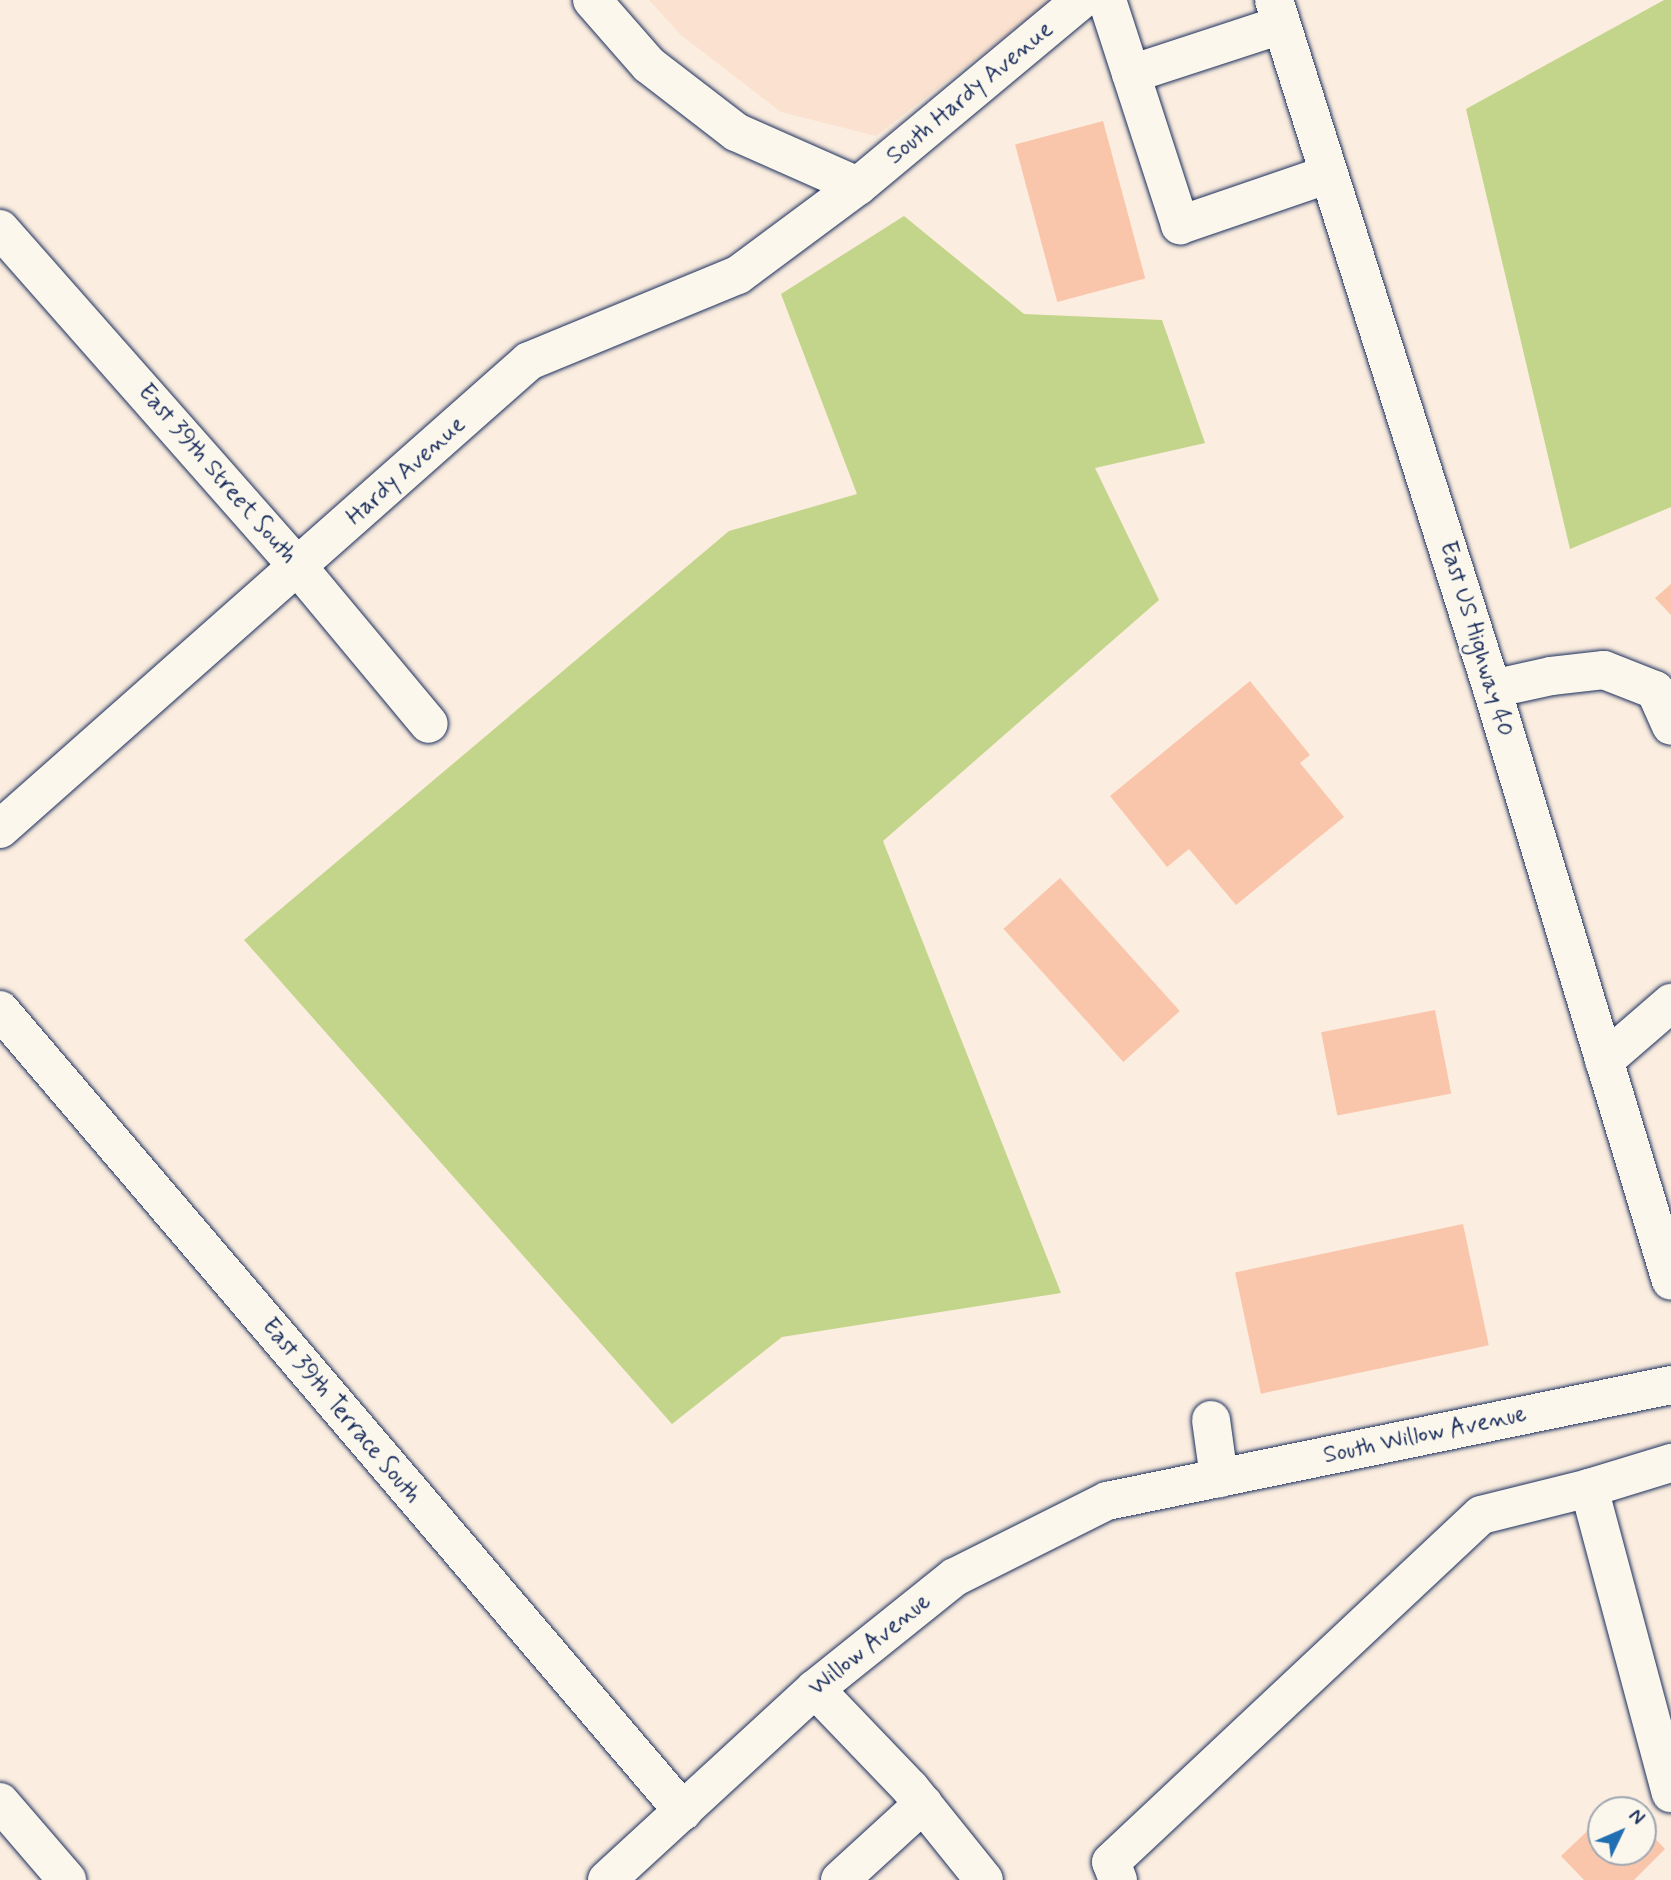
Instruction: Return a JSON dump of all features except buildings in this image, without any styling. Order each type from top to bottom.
[{"type":"street","points":[[592,0],[649,65],[737,132],[858,186]]},
{"type":"street","name":"South Hardy Avenue","points":[[858,186],[1081,0]]},
{"type":"street","points":[[1107,0],[1181,225],[1329,174]]},
{"type":"street","points":[[1131,74],[1278,12]]},
{"type":"street","name":"East US Highway 40","points":[[1278,12],[1492,689],[1671,1281]]},
{"type":"street","name":"Hardy Avenue","points":[[0,830],[529,361],[738,275],[858,186]]},
{"type":"street","name":"East 39th Street South","points":[[0,229],[298,567],[429,724]]},
{"type":"street","points":[[1492,689],[1551,676],[1604,670],[1655,690],[1671,726]]},
{"type":"street","points":[[1604,1061],[1671,1003]]},
{"type":"street","name":"East 39th Terrace South","points":[[0,1010],[682,1811]]},
{"type":"street","name":"South Willow Avenue","points":[[1180,1485],[1671,1385]]},
{"type":"street","points":[[1211,1420],[1219,1478]]},
{"type":"street","points":[[1118,1880],[1111,1861],[1481,1515],[1589,1488],[1671,1463]]},
{"type":"street","name":"Willow Avenue","points":[[607,1880],[815,1689],[955,1577],[1107,1502],[1180,1485]]},
{"type":"street","points":[[1589,1488],[1671,1793]]},
{"type":"street","points":[[815,1689],[923,1804],[984,1880]]},
{"type":"street","points":[[0,1802],[67,1880]]},
{"type":"street","points":[[840,1880],[923,1804]]},
{"type":"shaded area","points":[[649,0],[1052,0],[876,136],[781,112],[681,35]]},
{"type":"green space","points":[[1664,0],[1671,0],[1671,507],[1570,549],[1466,109]]},
{"type":"green space","points":[[904,216],[1024,314],[1162,320],[1205,443],[1095,468],[1159,600],[883,841],[1061,1293],[782,1337],[672,1424],[244,940],[729,531],[857,494],[781,294]]}]
